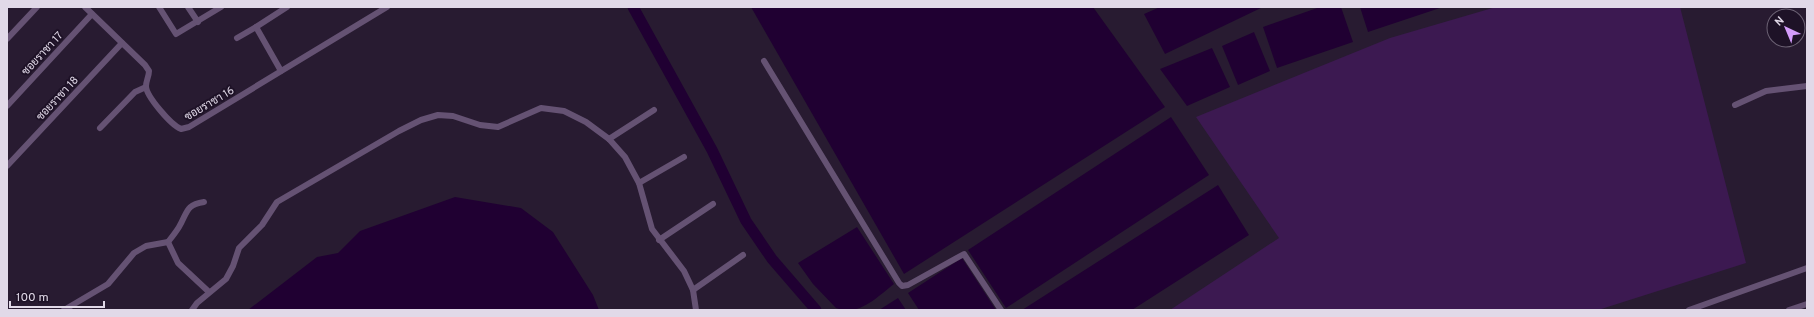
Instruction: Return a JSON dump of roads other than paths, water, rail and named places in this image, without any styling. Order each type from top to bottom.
[{"type":"street","points":[[7,39],[37,7]]},
{"type":"street","points":[[85,7],[149,71],[146,87],[135,92],[100,128]]},
{"type":"street","points":[[159,7],[176,34],[221,7]]},
{"type":"street","points":[[188,7],[198,22]]},
{"type":"street","points":[[237,38],[288,7]]},
{"type":"street","name":"ซอยราชา 16","points":[[146,87],[149,95],[172,124],[181,129],[185,129],[387,7]]},
{"type":"street","name":"ซอยราชา 17","points":[[7,106],[92,14]]},
{"type":"street","points":[[256,26],[281,71]]},
{"type":"street","name":"ซอยราชา 18","points":[[7,166],[122,43]]},
{"type":"street","points":[[764,61],[899,284],[902,286],[908,285],[964,254],[1001,310]]},
{"type":"street","points":[[1735,105],[1766,91],[1807,86]]},
{"type":"street","points":[[192,310],[208,292],[218,287],[226,279],[233,266],[239,248],[262,225],[277,202],[399,131],[421,120],[438,115],[453,116],[480,125],[498,127],[541,108],[564,111],[586,122],[609,139],[625,157],[639,183],[652,229],[684,271],[693,290],[696,310]]},
{"type":"street","points":[[609,139],[654,110]]},
{"type":"street","points":[[639,183],[684,157]]},
{"type":"street","points":[[64,310],[108,284],[134,253],[146,246],[168,242],[179,227],[190,207],[195,203],[204,202]]},
{"type":"street","points":[[659,240],[713,204]]},
{"type":"street","points":[[168,242],[178,263],[208,292]]},
{"type":"street","points":[[693,290],[743,255]]},
{"type":"street","points":[[1689,310],[1807,268]]},
{"type":"street","points":[[1789,310],[1807,304]]},
{"type":"waterway","points":[[633,7],[712,150],[746,221],[772,259],[816,310]]}]
